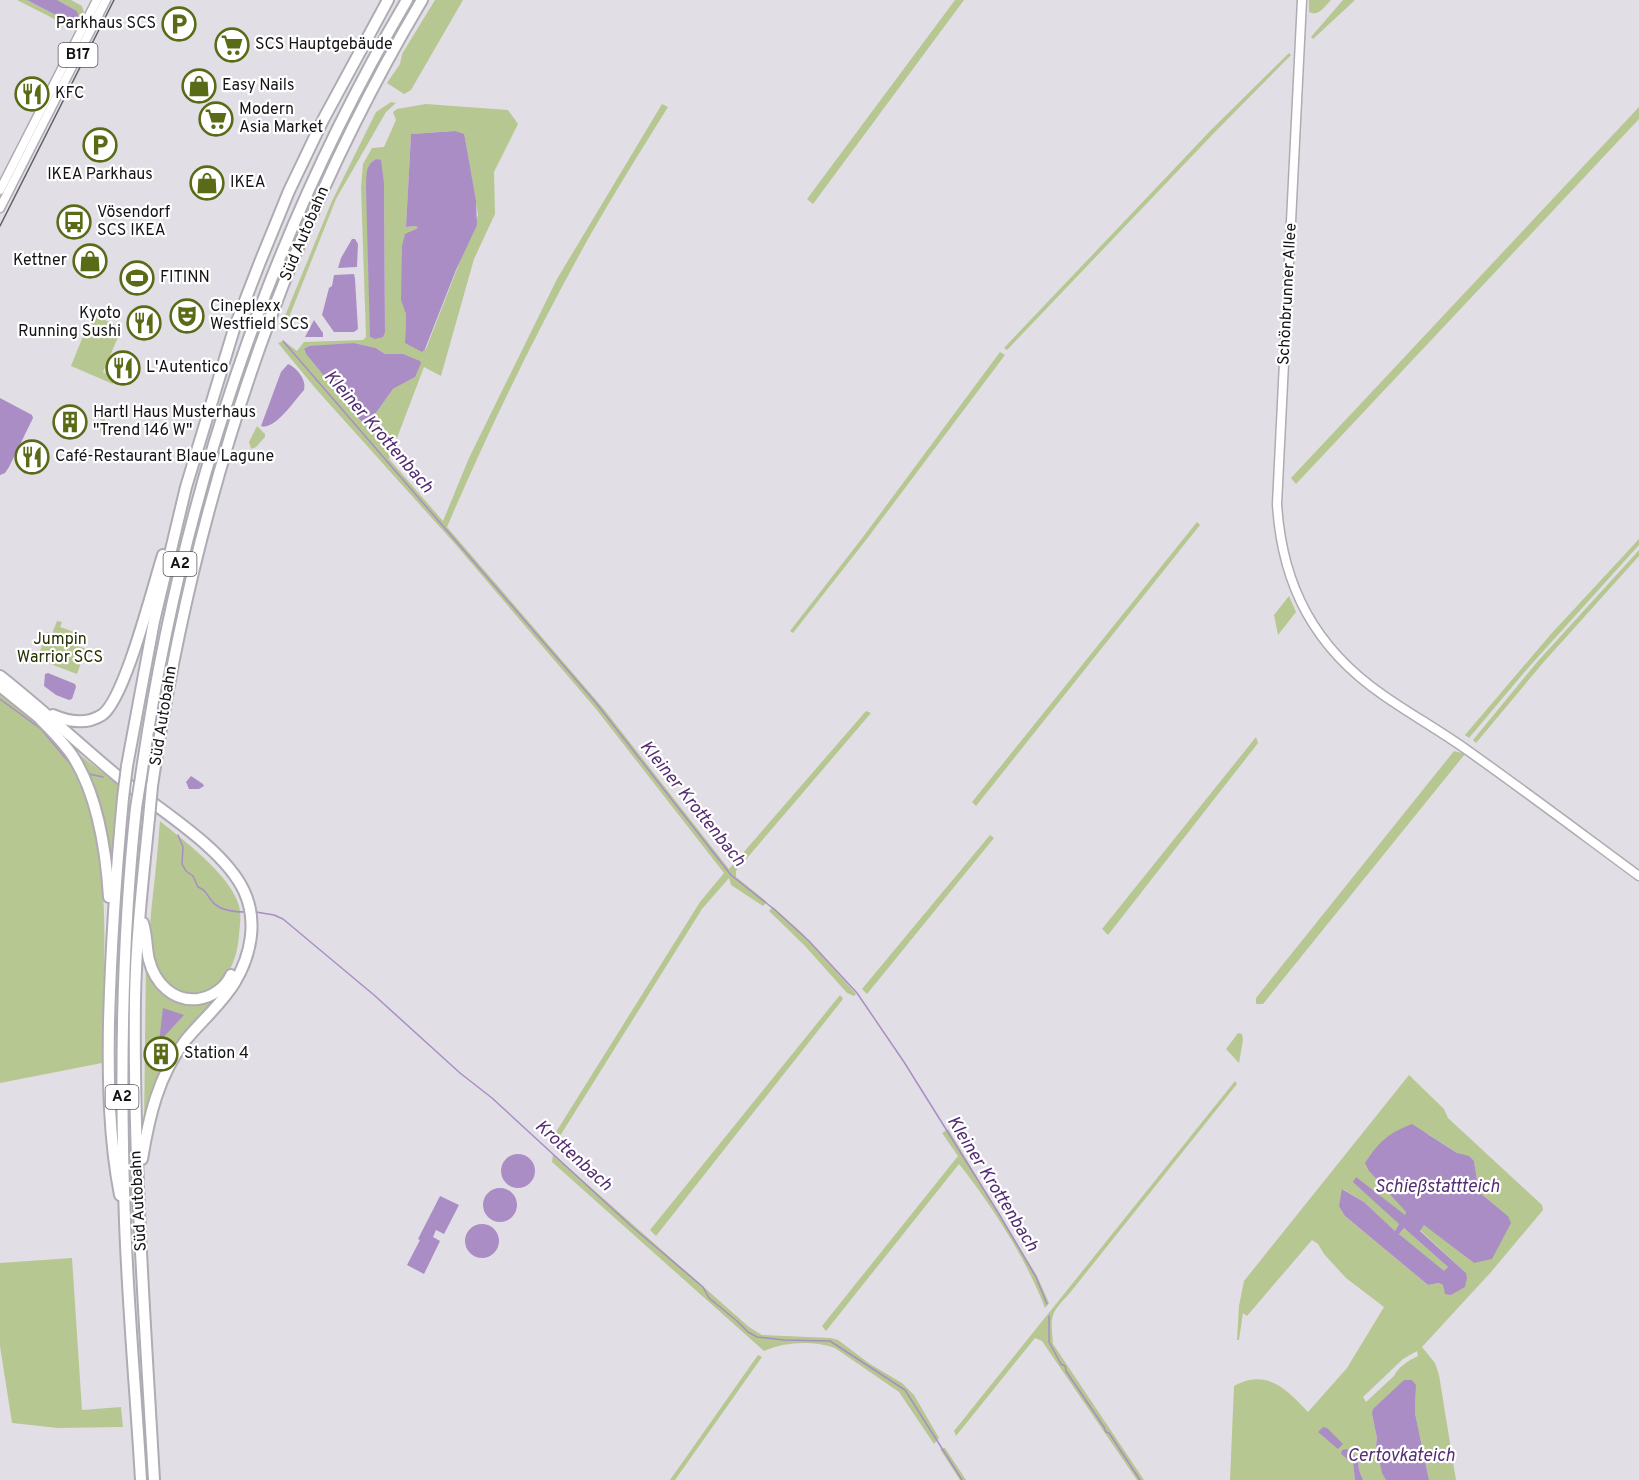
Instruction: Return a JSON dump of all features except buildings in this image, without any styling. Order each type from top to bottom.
[{"type":"highway","points":[[125,1220],[117,1181],[110,1094],[112,930],[123,798],[154,621],[186,487],[234,328],[290,191],[323,120],[388,0]]},
{"type":"highway","name":"Süd Autobahn","points":[[141,1480],[125,1220],[122,1114],[123,1008],[129,874],[150,712],[185,544],[241,357],[268,286],[321,165],[359,87],[407,0]]},
{"type":"highway","name":"Süd Autobahn","points":[[154,1480],[135,1114],[135,997],[152,786],[178,636],[201,536],[253,363],[316,204],[377,80],[422,0]]},
{"type":"highway","points":[[0,686],[34,708],[65,721],[92,720],[103,714],[112,704],[127,670],[186,487]]},
{"type":"highway","points":[[0,676],[34,708],[218,855],[239,882],[251,940],[248,954],[234,984],[185,1041],[164,1076],[150,1115],[138,1182]]},
{"type":"highway","points":[[34,708],[62,742],[85,779],[104,848],[112,930]]},
{"type":"highway","points":[[140,914],[153,972],[161,985],[172,995],[184,999],[209,997],[229,980],[242,953],[248,917]]},
{"type":"main road","name":"B17","points":[[0,190],[97,0]]},
{"type":"main road","name":"B17","points":[[0,208],[106,0]]},
{"type":"main road","name":"Schönbrunner Allee","points":[[1302,0],[1277,504],[1281,543],[1293,587],[1301,605],[1324,641],[1354,673],[1465,748],[1639,876]]},
{"type":"green space","points":[[17,0],[27,0],[71,23],[77,11],[57,0],[71,0],[82,6],[84,13],[76,30]]},
{"type":"green space","points":[[435,0],[463,0],[411,90],[404,94],[387,83]]},
{"type":"green space","points":[[955,0],[964,0],[813,204],[807,199]]},
{"type":"green space","points":[[1309,0],[1331,0],[1321,10],[1313,13],[1309,12]]},
{"type":"green space","points":[[1343,0],[1355,0],[1313,39],[1311,37]]},
{"type":"green space","points":[[1289,53],[1291,55],[1007,350],[1004,348],[1211,130]]},
{"type":"green space","points":[[391,102],[396,103],[386,112],[336,199],[286,325],[280,328],[332,201],[376,112]]},
{"type":"green space","points":[[426,104],[508,110],[518,124],[494,172],[495,214],[474,259],[441,376],[424,367],[389,459],[443,521],[469,458],[557,279],[662,104],[668,107],[572,268],[480,452],[447,527],[603,708],[729,869],[866,711],[871,713],[736,871],[736,877],[767,902],[763,906],[731,885],[729,878],[702,909],[560,1136],[556,1132],[700,902],[724,873],[596,709],[456,545],[316,389],[278,343],[284,341],[297,351],[304,342],[363,340],[366,337],[361,187],[363,164],[372,148],[384,147],[396,120],[393,112],[397,109]],"holes":[[[455,131],[464,135],[465,138],[478,215],[426,349],[405,343],[406,314],[402,246],[411,231],[419,228],[406,227],[411,134]],[[377,159],[384,183],[385,332],[369,240],[366,189],[369,165]],[[354,343],[376,348],[385,354],[398,355],[415,377],[393,389],[366,427],[304,350]]]},
{"type":"green space","points":[[1639,107],[1639,119],[1296,484],[1291,478]]},
{"type":"green space","points":[[92,314],[122,328],[103,372],[113,378],[113,384],[71,366]]},
{"type":"green space","points":[[1000,352],[1005,355],[866,540],[793,633],[790,631],[863,537]]},
{"type":"green space","points":[[94,407],[105,419],[102,435],[99,427],[103,425],[99,416],[95,417],[92,410]]},
{"type":"green space","points":[[257,426],[265,437],[251,449],[249,442]]},
{"type":"green space","points":[[1197,522],[1200,525],[976,806],[972,802]]},
{"type":"green space","points":[[1639,539],[1639,545],[1528,668],[1469,738],[1465,735],[1551,634]]},
{"type":"green space","points":[[1639,550],[1639,556],[1542,664],[1476,743],[1473,740],[1538,661]]},
{"type":"green space","points":[[1289,596],[1296,612],[1278,635],[1274,615]]},
{"type":"green space","name":"Jumpin Warrior SCS","points":[[57,621],[62,622],[60,627],[80,634],[76,645],[86,649],[77,674],[37,659],[47,632],[52,634]]},
{"type":"green space","points":[[0,691],[52,735],[67,753],[77,773],[89,806],[97,841],[102,877],[104,953],[102,1063],[0,1083]]},
{"type":"green space","points":[[1256,737],[1258,743],[1108,935],[1102,929]]},
{"type":"green space","points":[[71,748],[120,786],[111,880],[104,832]]},
{"type":"green space","points":[[1454,751],[1465,754],[1263,1004],[1256,1004],[1256,998]]},
{"type":"green space","points":[[160,821],[215,869],[233,892],[239,907],[240,927],[234,960],[227,974],[217,986],[206,993],[195,995],[184,993],[173,987],[157,967],[152,953],[150,924]]},
{"type":"green space","points":[[990,835],[994,838],[867,994],[862,989]]},
{"type":"green space","points":[[773,907],[802,933],[856,994],[854,996],[847,993],[805,946],[769,911]]},
{"type":"green space","points":[[146,959],[177,999],[224,989],[183,1039],[144,1128]]},
{"type":"green space","points":[[840,995],[843,999],[656,1236],[650,1230]]},
{"type":"green space","points":[[1238,1033],[1242,1034],[1243,1040],[1239,1063],[1226,1049]]},
{"type":"green space","points":[[1409,1075],[1444,1109],[1448,1118],[1542,1205],[1543,1210],[1491,1272],[1422,1347],[1435,1363],[1439,1375],[1456,1480],[1429,1480],[1415,1413],[1416,1385],[1372,1414],[1377,1438],[1376,1446],[1386,1480],[1363,1480],[1358,1459],[1353,1463],[1355,1480],[1230,1480],[1234,1386],[1257,1379],[1276,1384],[1308,1412],[1347,1368],[1384,1307],[1346,1278],[1318,1244],[1312,1240],[1247,1316],[1243,1313],[1239,1340],[1237,1340],[1239,1306],[1244,1281]],"holes":[[[1428,1134],[1474,1161],[1479,1192],[1508,1216],[1474,1263],[1424,1224],[1420,1230],[1466,1273],[1443,1285],[1439,1283],[1428,1285],[1345,1216],[1343,1189],[1364,1202],[1395,1231],[1399,1224],[1356,1178],[1404,1216],[1407,1212],[1369,1171]],[[1417,1351],[1418,1356],[1401,1367],[1366,1402],[1363,1397],[1403,1359]]]},
{"type":"green space","points":[[1235,1081],[1237,1084],[1053,1316],[1053,1344],[1144,1480],[1137,1480],[1042,1341],[1035,1338],[956,1436],[954,1431]]},
{"type":"green space","points":[[948,1129],[1037,1276],[1049,1303],[1045,1308],[1007,1233],[959,1164],[826,1331],[822,1326],[958,1156],[942,1133]]},
{"type":"green space","points":[[553,1154],[749,1327],[762,1335],[838,1340],[870,1364],[902,1383],[914,1395],[939,1438],[934,1444],[899,1392],[835,1348],[799,1343],[764,1351],[552,1162]]},
{"type":"green space","points":[[1404,1228],[1448,1267],[1444,1272],[1399,1234]]},
{"type":"green space","points":[[72,1258],[82,1410],[121,1407],[123,1427],[58,1428],[12,1423],[0,1346],[0,1263]]},
{"type":"green space","points":[[758,1355],[762,1357],[675,1480],[670,1480]]},
{"type":"green space","points":[[945,1448],[966,1480],[960,1480],[940,1449]]},
{"type":"water","points":[[27,0],[57,0],[77,11],[79,17],[76,24],[71,23]]},
{"type":"water","points":[[455,131],[464,134],[465,138],[476,201],[477,225],[422,352],[405,343],[406,314],[401,300],[402,246],[405,234],[418,228],[416,226],[406,227],[411,134]]},
{"type":"water","points":[[377,159],[381,160],[384,183],[385,332],[383,337],[375,339],[370,337],[366,176],[370,164]]},
{"type":"water","points":[[352,239],[355,239],[358,244],[357,267],[338,268],[341,258]]},
{"type":"water","points":[[354,274],[358,329],[354,332],[334,332],[322,315],[329,288],[332,286],[334,275]]},
{"type":"water","points":[[314,320],[323,333],[323,337],[305,337]]},
{"type":"water","points":[[354,343],[376,348],[385,354],[403,354],[421,363],[415,377],[393,389],[366,427],[304,349],[309,346]]},
{"type":"water","points":[[288,364],[300,375],[304,382],[304,390],[278,419],[272,424],[261,426],[281,372]]},
{"type":"water","points":[[0,398],[32,415],[33,418],[9,467],[5,473],[0,475]]},
{"type":"water","points":[[48,673],[75,684],[72,699],[56,695],[44,686],[45,674]]},
{"type":"water","points":[[191,776],[204,786],[199,789],[189,789],[186,782]]},
{"type":"water","points":[[163,1008],[184,1015],[159,1042]]},
{"type":"water","name":"Schießstattteich","points":[[1412,1124],[1457,1153],[1469,1156],[1474,1161],[1479,1192],[1508,1216],[1511,1223],[1492,1259],[1474,1263],[1424,1225],[1420,1231],[1466,1273],[1465,1287],[1451,1295],[1445,1294],[1443,1285],[1439,1283],[1428,1285],[1345,1216],[1339,1206],[1342,1189],[1364,1202],[1395,1231],[1399,1224],[1353,1182],[1356,1177],[1405,1215],[1406,1212],[1369,1171],[1365,1163],[1385,1139]],"holes":[[[1404,1228],[1448,1267],[1444,1271],[1399,1234]]]},
{"type":"water","points":[[518,1154],[530,1159],[535,1171],[530,1183],[518,1188],[506,1183],[501,1171],[506,1159]]},
{"type":"water","points":[[500,1188],[512,1193],[517,1205],[512,1217],[500,1222],[488,1217],[483,1205],[488,1193]]},
{"type":"water","points":[[440,1196],[459,1205],[444,1234],[436,1230],[433,1237],[440,1241],[424,1274],[407,1265]]},
{"type":"water","points":[[482,1224],[494,1229],[499,1241],[494,1253],[482,1258],[470,1253],[465,1241],[470,1229]]},
{"type":"water","name":"Certovkateich","points":[[1404,1380],[1412,1380],[1416,1385],[1415,1413],[1429,1480],[1386,1480],[1382,1473],[1376,1446],[1373,1409]]},
{"type":"water","points":[[1323,1427],[1327,1428],[1343,1444],[1338,1449],[1318,1432]]},
{"type":"water","points":[[1347,1449],[1358,1459],[1363,1480],[1355,1480],[1353,1463],[1341,1454],[1342,1450]]},
{"type":"waterway","name":"Kleiner Krottenbach","points":[[283,341],[596,703],[731,875],[809,941],[857,993],[904,1062],[999,1214],[1036,1277],[1047,1304]]},
{"type":"waterway","name":"Krottenbach","points":[[0,699],[41,729],[73,767]]},
{"type":"waterway","name":"Krottenbach","points":[[89,774],[103,777]]},
{"type":"waterway","name":"Krottenbach","points":[[178,835],[183,847],[182,864],[193,876],[198,887],[205,891],[218,907],[246,912]]},
{"type":"waterway","name":"Krottenbach","points":[[256,912],[283,919],[374,995],[460,1073],[492,1098],[630,1225],[703,1287],[709,1298],[748,1332],[757,1337],[784,1340],[830,1341],[905,1390],[962,1480]]},
{"type":"waterway","name":"Kleiner Krottenbach","points":[[1049,1316],[1049,1342],[1061,1364],[1065,1366],[1106,1432],[1109,1433],[1140,1480]]},
{"type":"tram line","points":[[0,226],[114,0]]},
{"type":"place","name":"Parkhaus SCS","points":[[179,24]]},
{"type":"place","name":"SCS Hauptgebäude","points":[[232,45]]},
{"type":"place","name":"Easy Nails","points":[[199,86]]},
{"type":"place","name":"KFC","points":[[32,94]]},
{"type":"place","name":"Modern Asia Market","points":[[216,119]]},
{"type":"place","name":"IKEA Parkhaus","points":[[100,145]]},
{"type":"place","name":"IKEA","points":[[207,183]]},
{"type":"place","name":"Vösendorf SCS IKEA","points":[[74,222]]},
{"type":"place","name":"Kettner","points":[[90,261]]},
{"type":"place","name":"FITINN","points":[[137,278]]},
{"type":"place","name":"Cineplexx Westfield SCS","points":[[187,316]]},
{"type":"place","name":"Kyoto Running Sushi","points":[[144,323]]},
{"type":"place","name":"L'Autentico","points":[[123,368]]},
{"type":"place","name":"Hartl Haus Musterhaus \"Trend 146 W\"","points":[[70,422]]},
{"type":"place","name":"Café-Restaurant Blaue Lagune","points":[[32,457]]},
{"type":"place","name":"Station 4","points":[[161,1054]]}]
